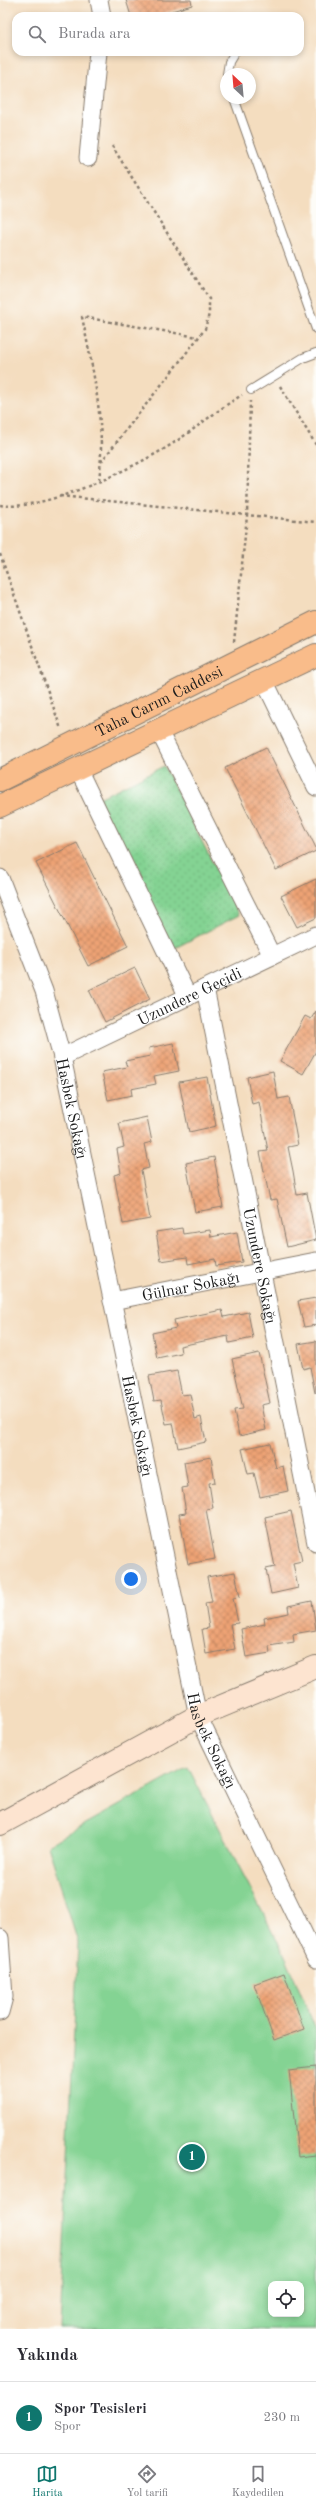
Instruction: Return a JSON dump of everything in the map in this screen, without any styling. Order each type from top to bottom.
[{"type":"main road","name":"Taha Carım Caddesi","points":[[0,780],[316,622]]},
{"type":"main road","name":"Taha Carım Caddesi","points":[[0,806],[316,655]]},
{"type":"street","points":[[99,0],[101,12]]},
{"type":"street","points":[[88,158],[98,56]]},
{"type":"street","points":[[264,680],[316,787]]},
{"type":"street","points":[[159,731],[272,956]]},
{"type":"street","points":[[78,769],[188,997]]},
{"type":"street","name":"Hasbek Sokağı","points":[[0,878],[44,991],[62,1057],[198,1716],[316,1959]]},
{"type":"street","name":"Uzundere Geçidi","points":[[62,1057],[316,935]]},
{"type":"street","name":"Uzundere Sokağı","points":[[205,988],[316,1542]]},
{"type":"street","name":"Gülnar Sokağı","points":[[112,1301],[316,1261]]},
{"type":"street","points":[[0,1824],[198,1716],[316,1667]]},
{"type":"street","points":[[0,1938],[4,1997],[0,2012]]},
{"type":"lane","points":[[228,68],[229,62],[233,56]]},
{"type":"lane","points":[[236,104],[316,329]]},
{"type":"lane","points":[[250,390],[316,353]]},
{"type":"path","points":[[102,462],[205,329],[209,314],[209,299],[112,146]]},
{"type":"path","points":[[99,480],[102,462],[94,376],[82,317],[198,337]]},
{"type":"path","points":[[274,376],[316,445]]},
{"type":"path","points":[[0,505],[12,507],[42,502],[99,480],[165,448],[219,409],[250,390]]},
{"type":"path","points":[[231,664],[247,516],[250,390]]},
{"type":"path","points":[[60,496],[316,522]]},
{"type":"path","points":[[0,554],[67,746]]},
{"type":"green space","points":[[164,766],[239,915],[173,949],[97,799]]},
{"type":"green space","points":[[188,1767],[287,1960],[316,2030],[316,2329],[60,2329],[78,1943],[48,1845]]},
{"type":"building","points":[[126,0],[191,0],[192,5],[168,12],[130,12]]},
{"type":"building","points":[[266,747],[316,848],[316,851],[276,870],[225,768]]},
{"type":"building","points":[[77,843],[128,946],[88,966],[36,863]]},
{"type":"building","points":[[316,879],[316,918],[297,927],[281,896]]},
{"type":"building","points":[[135,968],[150,999],[105,1022],[89,990]]},
{"type":"building","points":[[316,1011],[316,1051],[303,1074],[280,1061],[305,1016],[311,1019]]},
{"type":"building","points":[[173,1043],[179,1071],[154,1076],[156,1084],[131,1089],[132,1095],[108,1100],[102,1072],[127,1067],[125,1061],[150,1056],[149,1048]]},
{"type":"building","points":[[273,1071],[278,1099],[289,1097],[298,1145],[288,1147],[297,1195],[307,1193],[316,1240],[287,1247],[277,1199],[270,1200],[260,1152],[268,1151],[259,1102],[252,1104],[247,1077]]},
{"type":"building","points":[[207,1077],[216,1126],[189,1132],[179,1082]]},
{"type":"building","points":[[147,1117],[152,1142],[144,1144],[149,1168],[141,1170],[150,1219],[123,1224],[114,1175],[121,1173],[117,1149],[124,1147],[119,1123]]},
{"type":"building","points":[[214,1157],[223,1207],[195,1212],[186,1163]]},
{"type":"building","points":[[182,1228],[183,1234],[210,1230],[211,1237],[237,1232],[242,1262],[216,1266],[215,1259],[188,1264],[187,1257],[161,1261],[156,1232]]},
{"type":"building","points":[[316,1298],[316,1325],[304,1327],[298,1301]]},
{"type":"building","points":[[222,1310],[224,1317],[248,1312],[253,1338],[229,1343],[228,1336],[180,1346],[181,1353],[157,1358],[152,1333],[176,1328],[174,1320]]},
{"type":"building","points":[[316,1341],[315,1393],[310,1367],[303,1369],[298,1344]]},
{"type":"building","points":[[259,1353],[270,1403],[261,1405],[266,1430],[239,1436],[234,1410],[243,1409],[232,1359]]},
{"type":"building","points":[[177,1371],[182,1395],[190,1394],[195,1419],[201,1417],[206,1442],[178,1448],[173,1423],[166,1424],[161,1400],[154,1401],[149,1376]]},
{"type":"building","points":[[270,1443],[276,1468],[283,1466],[288,1491],[260,1497],[254,1473],[248,1474],[242,1449]]},
{"type":"building","points":[[211,1457],[215,1482],[209,1483],[213,1508],[206,1509],[215,1559],[188,1564],[179,1514],[186,1513],[182,1488],[188,1487],[184,1462]]},
{"type":"building","points":[[291,1511],[302,1561],[293,1563],[298,1588],[271,1594],[266,1569],[275,1567],[265,1517]]},
{"type":"building","points":[[235,1572],[240,1597],[233,1598],[238,1623],[230,1624],[235,1649],[206,1654],[202,1629],[209,1628],[205,1603],[212,1602],[207,1577]]},
{"type":"building","points":[[312,1601],[316,1630],[293,1634],[294,1642],[269,1646],[270,1653],[246,1657],[241,1629],[265,1624],[264,1618],[289,1613],[288,1606]]},
{"type":"building","points":[[284,1973],[304,2029],[274,2040],[254,1984]]},
{"type":"building","points":[[316,2067],[316,2155],[298,2157],[289,2070]]},
{"type":"place","name":"Spor Tesisleri","points":[[192,2157]]}]
